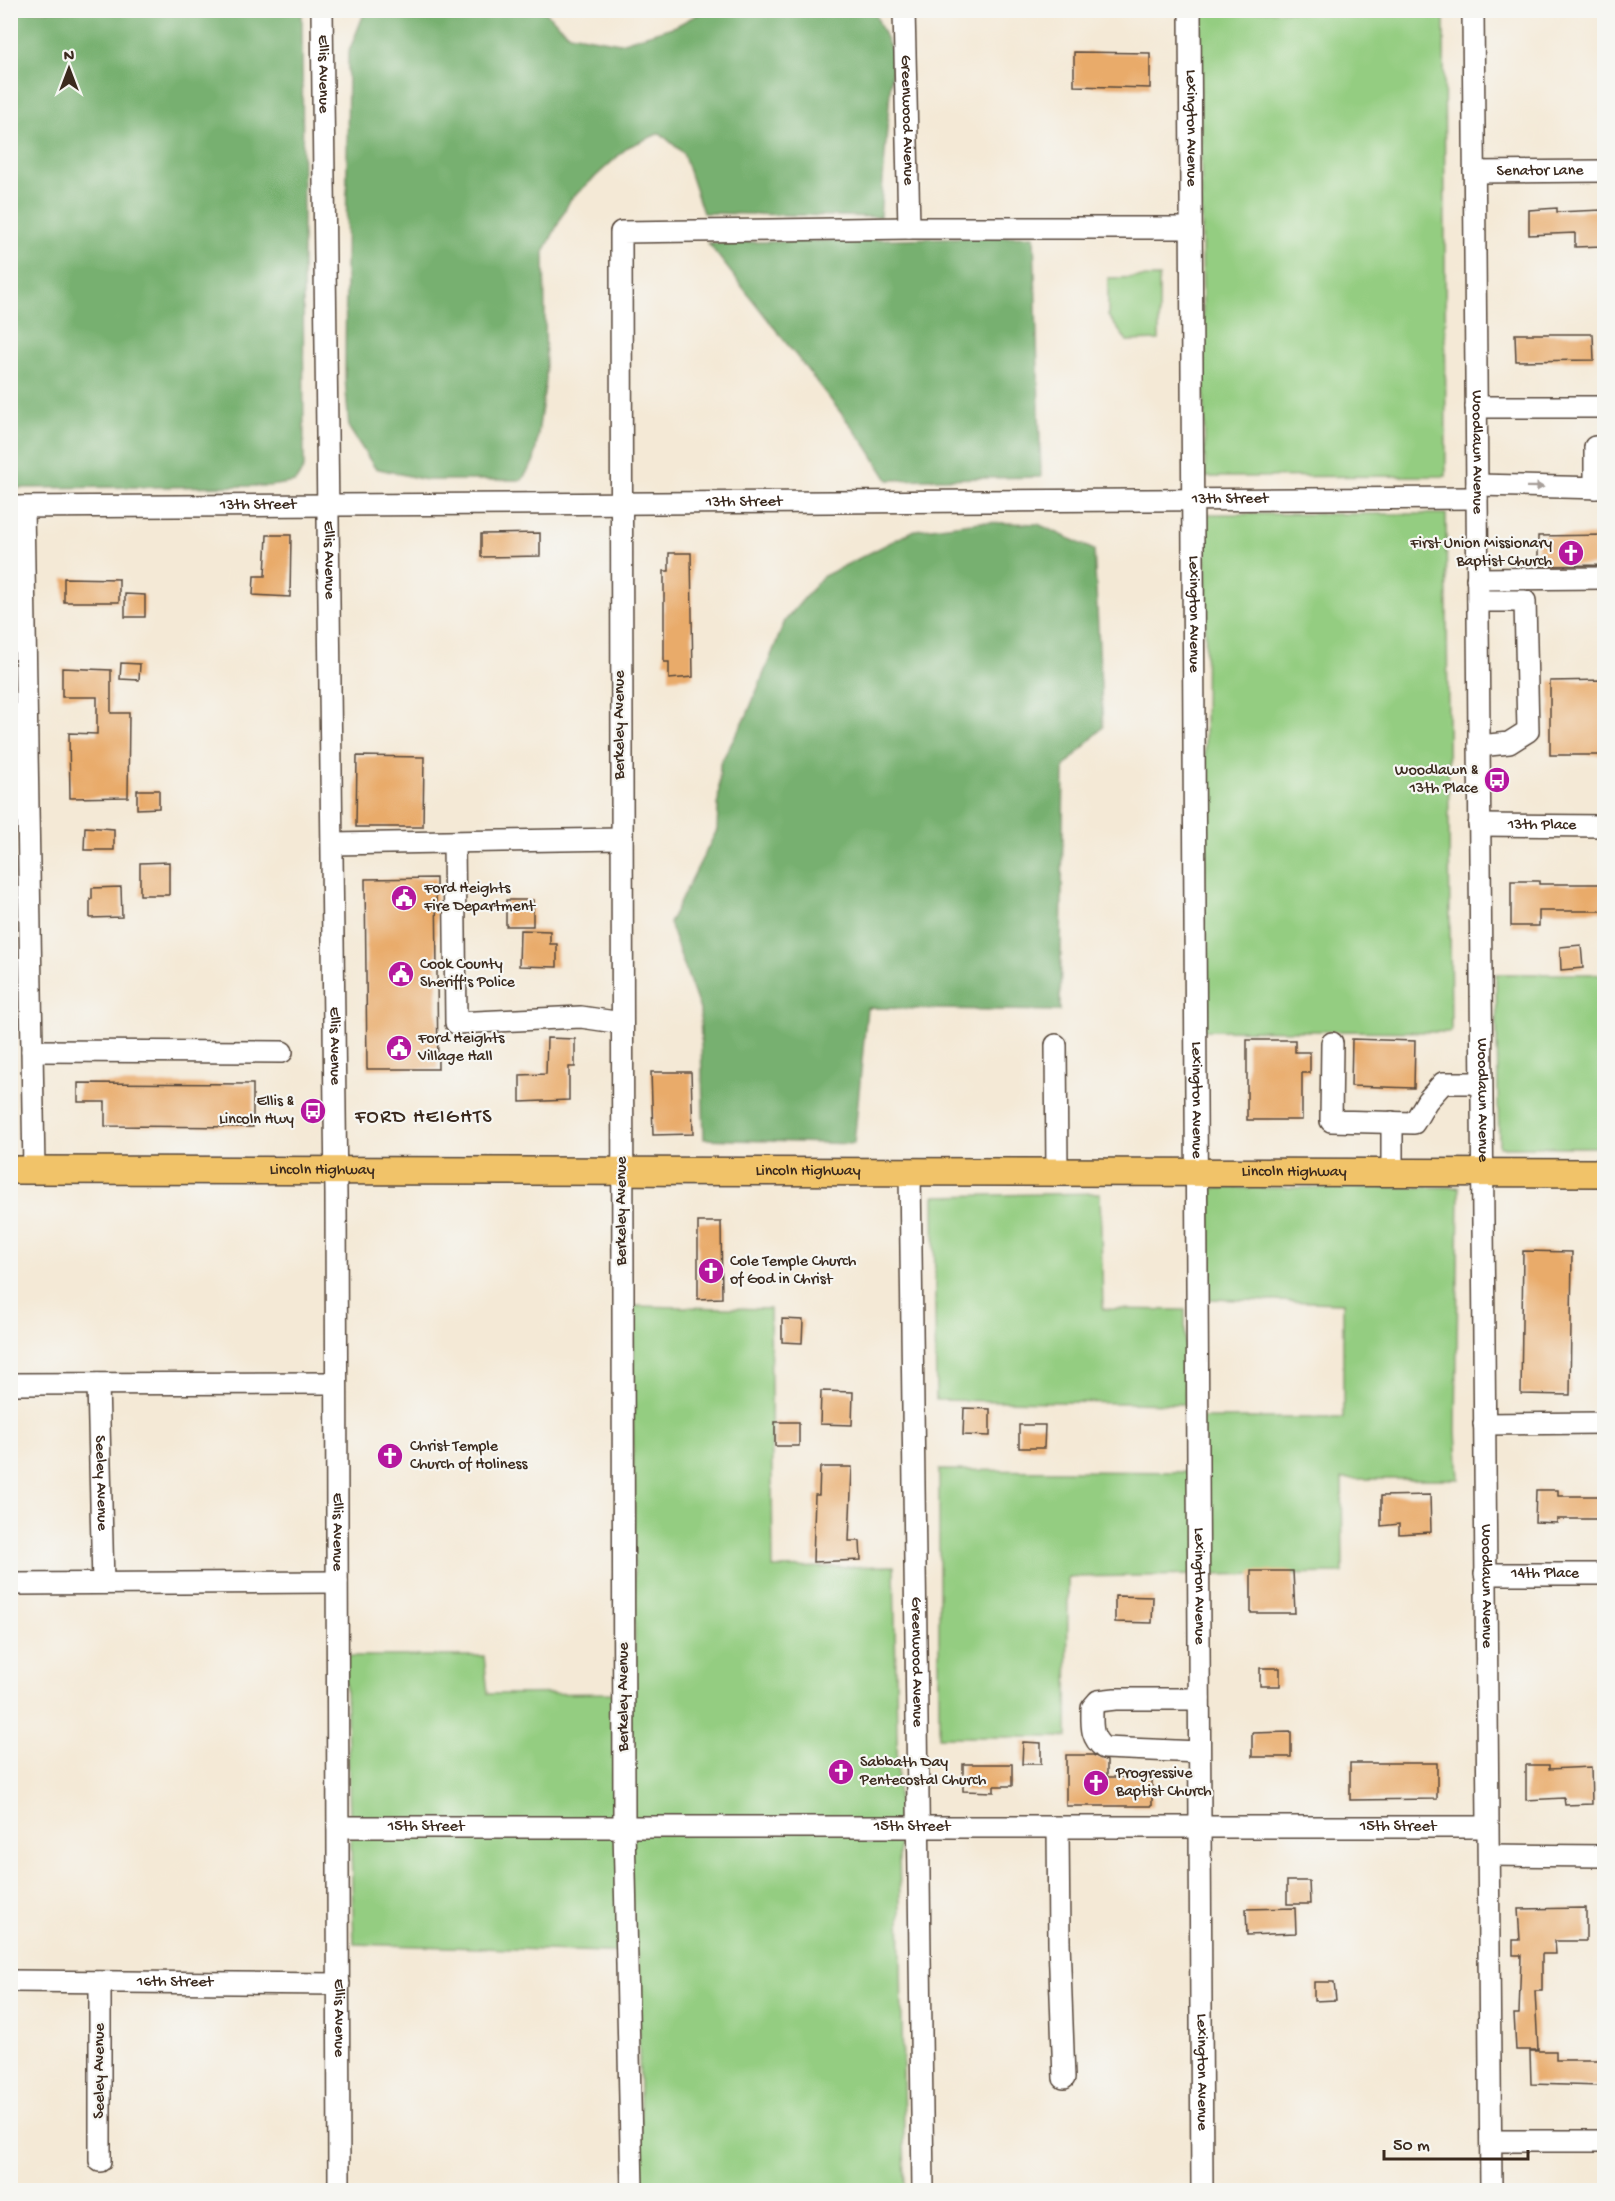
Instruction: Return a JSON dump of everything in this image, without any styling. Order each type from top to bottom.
[{"type":"main road","name":"Lincoln Highway","points":[[22,1170],[1605,1173]]},
{"type":"street","name":"Ellis Avenue","points":[[322,10],[333,844],[339,2190]]},
{"type":"street","name":"Greenwood Avenue","points":[[904,10],[909,228]]},
{"type":"street","name":"Lexington Avenue","points":[[1190,10],[1202,2190]]},
{"type":"street","name":"Woodlawn Avenue","points":[[1473,10],[1491,2190]]},
{"type":"street","name":"Senator Lane","points":[[1474,172],[1605,171]]},
{"type":"street","points":[[909,228],[1191,228]]},
{"type":"street","name":"Berkeley Avenue","points":[[632,2190],[624,1828],[621,232],[909,228]]},
{"type":"street","points":[[1476,407],[1605,407]]},
{"type":"street","points":[[1600,488],[1595,447],[1605,447]]},
{"type":"street","name":"13th Street","points":[[17,507],[1193,499],[1600,488]]},
{"type":"street","points":[[17,507],[32,1051],[22,1170]]},
{"type":"street","points":[[1477,579],[1605,578]]},
{"type":"street","points":[[1478,602],[1525,601],[1528,731],[1509,743],[1479,746]]},
{"type":"street","name":"13th Place","points":[[1479,825],[1605,826]]},
{"type":"street","points":[[333,844],[621,839]]},
{"type":"street","points":[[454,842],[456,1023],[581,1017],[621,1023]]},
{"type":"street","points":[[1332,1043],[1331,1121],[1414,1123],[1427,1101],[1443,1083],[1481,1083]]},
{"type":"street","points":[[1056,1045],[1057,1172]]},
{"type":"street","points":[[32,1051],[282,1052]]},
{"type":"street","points":[[1392,1122],[1392,1172]]},
{"type":"street","name":"Greenwood Avenue","points":[[910,1172],[922,2190]]},
{"type":"street","points":[[10,1384],[336,1383]]},
{"type":"street","name":"Seeley Avenue","points":[[98,1384],[103,1583]]},
{"type":"street","points":[[1484,1424],[1605,1423]]},
{"type":"street","name":"14th Place","points":[[1485,1574],[1605,1574]]},
{"type":"street","points":[[10,1584],[337,1582]]},
{"type":"street","points":[[1199,1699],[1098,1701],[1092,1708],[1092,1734],[1104,1748],[1199,1752]]},
{"type":"street","name":"15th Street","points":[[338,1827],[1487,1827]]},
{"type":"street","points":[[1058,1828],[1064,2078]]},
{"type":"street","points":[[1489,1855],[1605,1856]]},
{"type":"street","name":"16th Street","points":[[10,1981],[339,1984]]},
{"type":"street","name":"Seeley Avenue","points":[[99,1982],[100,2161]]},
{"type":"street","points":[[1491,2141],[1605,2140]]},
{"type":"green space","points":[[10,11],[302,11],[304,468],[295,482],[269,486],[11,488]]},
{"type":"green space","points":[[365,11],[544,11],[569,34],[620,43],[676,26],[704,11],[874,11],[893,54],[880,217],[703,213],[683,153],[660,133],[628,147],[570,200],[544,252],[546,379],[534,461],[522,480],[426,480],[375,468],[349,428],[345,378],[348,54]]},
{"type":"green space","points":[[1199,11],[1444,11],[1446,476],[1205,477]]},
{"type":"green space","points":[[1034,236],[1041,477],[888,480],[866,445],[708,243]]},
{"type":"green space","points":[[1159,277],[1159,340],[1127,341],[1108,316],[1108,278]]},
{"type":"green space","points":[[1206,514],[1446,514],[1451,1032],[1204,1030]]},
{"type":"green space","points":[[980,522],[1038,524],[1094,550],[1103,727],[1064,767],[1060,1011],[867,1008],[854,1144],[704,1139],[700,1010],[669,923],[717,830],[720,764],[747,715],[785,621],[822,577],[915,530]]},
{"type":"green space","points":[[1496,974],[1604,974],[1604,1147],[1499,1147]]},
{"type":"green space","points":[[1459,1187],[1456,1431],[1459,1479],[1342,1479],[1343,1573],[1068,1577],[1067,1737],[939,1737],[939,1470],[1191,1472],[1188,1418],[1343,1418],[1343,1303],[1209,1299],[1210,1188]]},
{"type":"green space","points":[[1100,1193],[1103,1309],[1185,1310],[1185,1404],[936,1400],[934,1196]]},
{"type":"green space","points":[[632,1306],[770,1309],[773,1568],[894,1566],[905,2190],[642,2190],[637,1953],[354,1944],[345,1656],[484,1656],[488,1694],[635,1693]]},
{"type":"building","points":[[1074,52],[1150,53],[1150,88],[1074,86]]},
{"type":"building","points":[[1557,208],[1557,212],[1602,210],[1602,246],[1575,247],[1575,233],[1529,235],[1529,210]]},
{"type":"building","points":[[1515,334],[1593,334],[1594,360],[1516,361]]},
{"type":"building","points":[[540,533],[540,556],[481,557],[481,534]]},
{"type":"building","points":[[267,535],[291,535],[290,597],[253,595],[254,576],[265,576]]},
{"type":"building","name":"First Union Missionary Baptist Church","points":[[1605,535],[1605,565],[1538,566],[1538,536]]},
{"type":"building","points":[[669,553],[691,553],[693,677],[669,679],[669,662],[664,662],[664,571],[669,571]]},
{"type":"building","points":[[64,578],[119,579],[119,602],[64,602]]},
{"type":"building","points":[[125,594],[145,595],[145,617],[125,617]]},
{"type":"building","points":[[121,663],[140,664],[139,680],[120,679]]},
{"type":"building","points":[[62,668],[111,670],[111,713],[129,713],[128,797],[70,798],[69,733],[97,734],[97,697],[62,697]]},
{"type":"building","points":[[1605,680],[1605,755],[1550,755],[1550,681]]},
{"type":"building","points":[[357,756],[424,757],[423,827],[356,827]]},
{"type":"building","points":[[137,790],[159,790],[159,808],[137,809]]},
{"type":"building","points":[[85,827],[114,829],[114,850],[84,850]]},
{"type":"building","points":[[169,862],[169,895],[140,895],[140,863]]},
{"type":"building","points":[[436,878],[438,1069],[367,1069],[365,879]]},
{"type":"building","points":[[1511,881],[1539,881],[1539,884],[1605,884],[1605,911],[1539,911],[1539,926],[1511,926]]},
{"type":"building","points":[[121,887],[122,917],[90,918],[92,888]]},
{"type":"building","points":[[506,900],[533,900],[533,926],[506,926]]},
{"type":"building","points":[[520,930],[550,931],[550,944],[557,944],[557,967],[519,966]]},
{"type":"building","points":[[1581,945],[1583,968],[1561,970],[1560,947]]},
{"type":"building","points":[[547,1038],[575,1039],[575,1067],[569,1067],[569,1100],[520,1102],[520,1075],[546,1074]]},
{"type":"building","points":[[1352,1039],[1415,1041],[1414,1088],[1351,1086]]},
{"type":"building","points":[[1247,1040],[1295,1040],[1295,1052],[1310,1052],[1310,1073],[1302,1073],[1302,1120],[1247,1120]]},
{"type":"building","points":[[651,1072],[691,1072],[693,1134],[653,1135]]},
{"type":"building","points":[[78,1083],[253,1084],[253,1127],[105,1126],[105,1102],[78,1102]]},
{"type":"building","points":[[698,1222],[721,1222],[722,1298],[698,1299]]},
{"type":"building","points":[[1523,1251],[1572,1252],[1570,1395],[1521,1394]]},
{"type":"building","points":[[782,1319],[803,1320],[802,1343],[782,1342]]},
{"type":"building","points":[[821,1391],[853,1392],[852,1425],[820,1424]]},
{"type":"building","points":[[964,1408],[990,1409],[990,1436],[963,1435]]},
{"type":"building","points":[[775,1422],[799,1422],[799,1446],[775,1446]]},
{"type":"building","points":[[1019,1425],[1045,1425],[1044,1448],[1019,1448]]},
{"type":"building","points":[[820,1467],[852,1467],[849,1541],[860,1541],[861,1560],[813,1562],[815,1495],[819,1495]]},
{"type":"building","points":[[1536,1490],[1558,1490],[1558,1496],[1605,1496],[1605,1519],[1557,1519],[1557,1523],[1535,1522]]},
{"type":"building","points":[[1430,1495],[1431,1532],[1399,1534],[1399,1524],[1381,1526],[1381,1496]]},
{"type":"building","points":[[1251,1571],[1293,1571],[1295,1613],[1251,1613]]},
{"type":"building","points":[[1115,1596],[1153,1597],[1152,1623],[1115,1622]]},
{"type":"building","points":[[1260,1668],[1280,1668],[1280,1686],[1260,1686]]},
{"type":"building","points":[[1291,1732],[1291,1757],[1252,1757],[1252,1733]]},
{"type":"building","points":[[1023,1742],[1041,1743],[1041,1764],[1022,1764]]},
{"type":"building","points":[[1066,1755],[1093,1755],[1107,1761],[1107,1777],[1152,1777],[1152,1806],[1066,1806]]},
{"type":"building","points":[[1350,1763],[1437,1763],[1437,1799],[1350,1800]]},
{"type":"building","points":[[963,1764],[1012,1764],[1012,1786],[994,1786],[994,1792],[963,1791]]},
{"type":"building","points":[[1526,1765],[1549,1765],[1549,1769],[1591,1767],[1592,1804],[1565,1805],[1564,1798],[1526,1800]]},
{"type":"building","points":[[1287,1881],[1309,1881],[1310,1904],[1287,1904]]},
{"type":"building","points":[[1295,1908],[1296,1933],[1247,1935],[1246,1909]]},
{"type":"building","points":[[1586,1908],[1586,1941],[1555,1941],[1556,1954],[1542,1954],[1542,1991],[1535,1991],[1538,2050],[1516,2050],[1514,2014],[1519,2014],[1521,1955],[1513,1955],[1513,1940],[1520,1940],[1518,1909]]},
{"type":"building","points":[[1314,1982],[1334,1982],[1336,2000],[1314,2001]]},
{"type":"building","points":[[1530,2051],[1556,2051],[1556,2060],[1601,2060],[1601,2086],[1531,2084]]},
{"type":"place","name":"First Union Missionary Baptist Church","points":[[1571,553]]},
{"type":"place","name":"Woodlawn & 13th Place","points":[[1497,780]]},
{"type":"place","name":"Ford Heights Fire Department","points":[[404,898]]},
{"type":"place","name":"Cook County Sheriff's Police","points":[[401,974]]},
{"type":"place","name":"Ford Heights Village Hall","points":[[399,1048]]},
{"type":"place","name":"Ellis & Lincoln Hwy","points":[[313,1111]]},
{"type":"place","name":"Cole Temple Church of God in Christ","points":[[711,1271]]},
{"type":"place","name":"Christ Temple Church of Holiness","points":[[390,1456]]},
{"type":"place","name":"Sabbath Day Pentecostal Church","points":[[841,1772]]},
{"type":"place","name":"Progressive Baptist Church","points":[[1096,1783]]},
{"type":"district","name":"FORD HEIGHTS","points":[[424,1118]]}]
